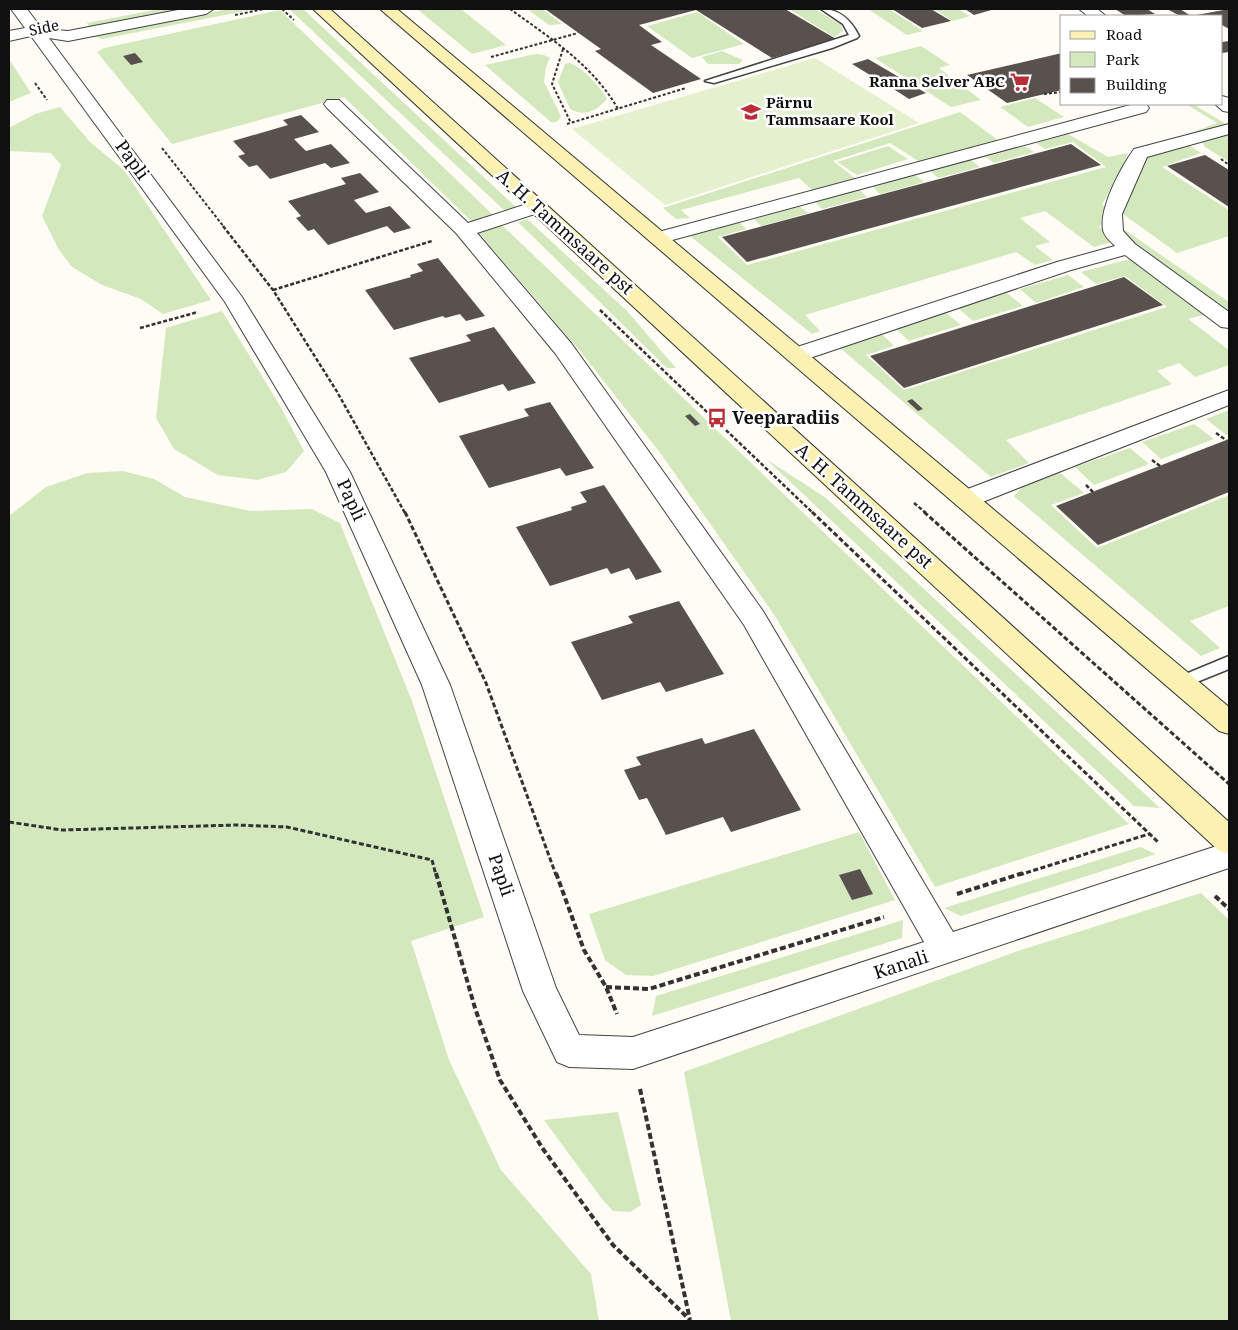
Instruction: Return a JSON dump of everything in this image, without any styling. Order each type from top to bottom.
[{"type":"street","name":"Papli","points":[[19,9],[235,301],[338,472],[436,685],[540,992],[569,1050]]},
{"type":"street","name":"Side","points":[[9,36],[139,9]]},
{"type":"street","points":[[35,31],[68,36],[206,9]]},
{"type":"street","name":"A. H. Tammsaare pst","points":[[320,9],[1229,841]]},
{"type":"street","points":[[388,9],[1229,723]]},
{"type":"street","points":[[333,104],[465,231],[563,348],[754,618],[922,905],[945,950]]},
{"type":"street","points":[[658,238],[1140,108]]},
{"type":"street","points":[[1229,129],[1140,153],[1112,214],[1113,232],[1128,248],[1229,322]]},
{"type":"street","points":[[465,231],[537,207]]},
{"type":"street","points":[[796,355],[1064,266],[1128,248]]},
{"type":"street","points":[[966,499],[1229,396]]},
{"type":"street","name":"Kanali","points":[[569,1050],[633,1053],[1229,855]]},
{"type":"lane","points":[[710,81],[829,46],[854,36],[847,22],[825,9]]},
{"type":"lane","points":[[1182,682],[1229,662]]},
{"type":"path","points":[[282,9],[296,22]]},
{"type":"path","points":[[510,9],[563,49],[611,94],[618,109]]},
{"type":"path","points":[[456,67],[578,33]]},
{"type":"path","points":[[563,49],[563,57],[557,66],[552,84],[571,123]]},
{"type":"path","points":[[536,134],[710,81]]},
{"type":"path","points":[[1044,94],[1060,92]]},
{"type":"path","points":[[273,290],[465,231]]},
{"type":"path","points":[[596,306],[1149,834],[649,990],[606,987],[633,1053],[690,1321]]},
{"type":"path","points":[[140,328],[198,312]]},
{"type":"path","points":[[9,822],[62,830],[237,824],[287,828],[432,860],[475,1008],[500,1080],[543,1149],[613,1245],[690,1321]]},
{"type":"green space","points":[[160,9],[188,9],[90,28],[87,23]]},
{"type":"green space","points":[[228,9],[255,9],[102,39],[93,36]]},
{"type":"green space","points":[[289,9],[303,9],[517,208],[506,212]]},
{"type":"green space","points":[[417,9],[461,9],[506,45],[472,54]]},
{"type":"green space","points":[[527,9],[542,9],[562,24],[549,25]]},
{"type":"green space","points":[[789,9],[815,9],[841,25],[843,31],[834,37]]},
{"type":"green space","points":[[868,9],[889,9],[923,31],[907,35]]},
{"type":"green space","points":[[934,9],[958,9],[970,16],[953,21]]},
{"type":"green space","points":[[280,10],[493,215],[473,223],[344,97],[172,144],[97,52],[104,48]]},
{"type":"green space","points":[[697,12],[744,44],[692,58],[647,26]]},
{"type":"green space","points":[[921,46],[950,65],[939,68],[981,100],[951,107],[875,58]]},
{"type":"green space","points":[[722,51],[743,60],[739,64],[708,64],[702,57]]},
{"type":"green space","points":[[536,54],[550,58],[546,67],[544,82],[561,116],[558,121],[552,123],[485,65]]},
{"type":"green space","points":[[815,58],[919,123],[665,205],[572,129]]},
{"type":"green space","points":[[9,59],[31,93],[9,102]]},
{"type":"green space","points":[[568,63],[578,67],[600,89],[607,99],[599,107],[585,113],[570,109],[558,82],[565,64]]},
{"type":"green space","points":[[1035,98],[1064,117],[1028,127],[1000,107]]},
{"type":"green space","points":[[1188,105],[1195,105],[1229,126],[1192,136],[1188,134],[1217,123]]},
{"type":"green space","points":[[60,107],[90,142],[124,170],[211,300],[163,314],[141,299],[102,285],[72,267],[59,250],[42,216],[61,165],[51,153],[9,151],[9,128],[35,114]]},
{"type":"green space","points":[[960,112],[1002,143],[920,162],[890,143],[833,161],[856,179],[812,190],[799,178],[681,210],[690,218],[676,219],[663,208]]},
{"type":"green space","points":[[1068,134],[1108,157],[1128,153],[1115,184],[1102,204],[1108,212],[1099,227],[1115,241],[1094,247],[1045,211],[1020,218],[1050,242],[1035,246],[1053,260],[1035,265],[1016,252],[805,315],[820,331],[812,334],[690,236],[738,221],[746,229],[718,237],[747,265],[1106,167],[1073,142],[1045,149],[1036,143]]},
{"type":"green space","points":[[1229,134],[1229,162],[1205,147],[1202,141]]},
{"type":"green space","points":[[1189,145],[1201,153],[1162,167],[1229,210],[1229,236],[1177,253],[1123,214],[1147,156]]},
{"type":"green space","points":[[888,146],[908,159],[857,175],[837,162]]},
{"type":"green space","points":[[1025,146],[1034,152],[994,163],[986,157]]},
{"type":"green space","points":[[971,160],[980,167],[938,178],[930,171]]},
{"type":"green space","points":[[915,175],[924,182],[880,194],[873,187]]},
{"type":"green space","points":[[859,189],[867,197],[822,209],[815,202]]},
{"type":"green space","points":[[799,206],[808,213],[761,226],[754,219]]},
{"type":"green space","points":[[527,219],[627,311],[676,368],[667,368],[518,222]]},
{"type":"green space","points":[[502,225],[1129,824],[935,887],[775,616],[661,454],[580,351],[479,233]]},
{"type":"green space","points":[[1122,228],[1229,302],[1229,313],[1147,257],[1123,235]]},
{"type":"green space","points":[[1130,259],[1210,313],[1188,319],[1229,350],[1229,365],[1195,377],[1179,363],[1157,371],[1172,384],[1006,440],[1029,463],[991,477],[839,347],[880,332],[894,346],[866,355],[904,390],[1167,307],[1125,276],[1096,284],[1081,272]]},
{"type":"green space","points":[[1068,275],[1084,287],[1036,303],[1020,289]]},
{"type":"green space","points":[[1007,293],[1023,306],[973,321],[958,308]]},
{"type":"green space","points":[[222,311],[279,404],[304,451],[286,472],[257,480],[218,475],[174,449],[156,418],[166,328]]},
{"type":"green space","points":[[945,312],[961,325],[909,341],[894,327]]},
{"type":"green space","points":[[1229,410],[1229,434],[1226,435],[1206,419]]},
{"type":"green space","points":[[1194,424],[1214,439],[1161,459],[1142,442]]},
{"type":"green space","points":[[1130,448],[1149,464],[1094,485],[1075,467]]},
{"type":"green space","points":[[766,459],[826,498],[1160,808],[1134,806]]},
{"type":"green space","points":[[123,471],[154,479],[185,497],[251,511],[312,509],[340,523],[412,701],[484,917],[411,941],[449,1060],[501,1170],[591,1274],[599,1321],[9,1321],[9,516],[46,487],[87,473]]},
{"type":"green space","points":[[1058,471],[1084,493],[1051,505],[1097,548],[1229,495],[1229,606],[1190,621],[1220,648],[1201,656],[1014,496],[1025,484]]},
{"type":"green space","points":[[859,832],[895,900],[653,976],[626,975],[605,960],[589,914]]},
{"type":"green space","points":[[1140,847],[1156,854],[961,916],[944,908]]},
{"type":"green space","points":[[1201,893],[1229,920],[1229,1321],[731,1321],[684,1072],[1021,950]]},
{"type":"green space","points":[[903,920],[902,938],[652,1016],[656,996]]},
{"type":"green space","points":[[618,1112],[641,1205],[630,1212],[613,1211],[602,1199],[544,1120]]},
{"type":"building","points":[[545,9],[785,9],[836,39],[772,58],[696,10],[639,25],[662,42],[651,45],[701,79],[653,93],[595,51],[601,49]]},
{"type":"building","points":[[892,9],[931,9],[951,21],[922,28]]},
{"type":"building","points":[[965,9],[995,9],[974,15]]},
{"type":"building","points":[[1115,9],[1147,9],[1155,14],[1140,15],[1124,15]]},
{"type":"building","points":[[1167,9],[1180,9],[1189,15],[1178,15]]},
{"type":"building","points":[[1229,9],[1229,29],[1223,26],[1223,15],[1196,15]]},
{"type":"building","points":[[1229,41],[1229,52],[1223,53],[1223,42]]},
{"type":"building","points":[[135,53],[143,62],[131,65],[123,56]]},
{"type":"building","name":"Ranna Selver ABC","points":[[1060,53],[1060,90],[1007,103],[967,75]]},
{"type":"building","points":[[868,59],[904,80],[888,86],[852,64]]},
{"type":"building","points":[[905,81],[926,93],[909,99],[889,86]]},
{"type":"building","points":[[301,115],[319,132],[294,139],[306,151],[331,144],[350,163],[331,168],[325,163],[270,179],[257,165],[249,167],[238,156],[245,154],[233,141],[288,125],[283,120]]},
{"type":"building","points":[[1071,144],[1101,165],[747,262],[722,237]]},
{"type":"building","points":[[1205,155],[1229,170],[1229,207],[1167,166]]},
{"type":"building","points":[[360,173],[379,192],[354,200],[366,213],[390,206],[411,228],[394,233],[387,226],[328,245],[314,229],[308,231],[296,218],[301,216],[288,201],[346,184],[341,178]]},
{"type":"building","points":[[438,258],[485,316],[466,321],[460,314],[445,318],[443,316],[394,330],[365,290],[411,277],[410,275],[423,271],[417,264]]},
{"type":"building","points":[[1124,277],[1163,305],[904,388],[870,356]]},
{"type":"building","points":[[494,327],[536,383],[508,391],[503,384],[439,403],[409,358],[471,341],[466,335]]},
{"type":"building","points":[[912,399],[923,409],[918,411],[907,401]]},
{"type":"building","points":[[550,402],[594,468],[566,476],[560,468],[489,488],[459,436],[529,416],[524,409]]},
{"type":"building","points":[[690,414],[700,424],[695,426],[685,416]]},
{"type":"building","points":[[1229,439],[1229,492],[1098,545],[1056,506]]},
{"type":"building","points":[[604,485],[662,572],[636,580],[629,568],[611,574],[607,568],[550,586],[516,527],[572,510],[571,507],[587,502],[580,492]]},
{"type":"building","points":[[679,601],[724,674],[666,692],[660,682],[602,700],[571,642],[633,623],[628,616]]},
{"type":"building","points":[[754,729],[801,810],[731,832],[723,817],[666,835],[647,798],[639,800],[624,770],[641,765],[636,757],[702,738],[705,744]]},
{"type":"building","points":[[860,869],[873,894],[852,900],[839,875]]},
{"type":"place","name":"Ranna Selver ABC","points":[[1020,82]]},
{"type":"place","name":"Pärnu Tammsaare Kool","points":[[751,112]]},
{"type":"place","name":"Veeparadiis","points":[[717,418]]}]
